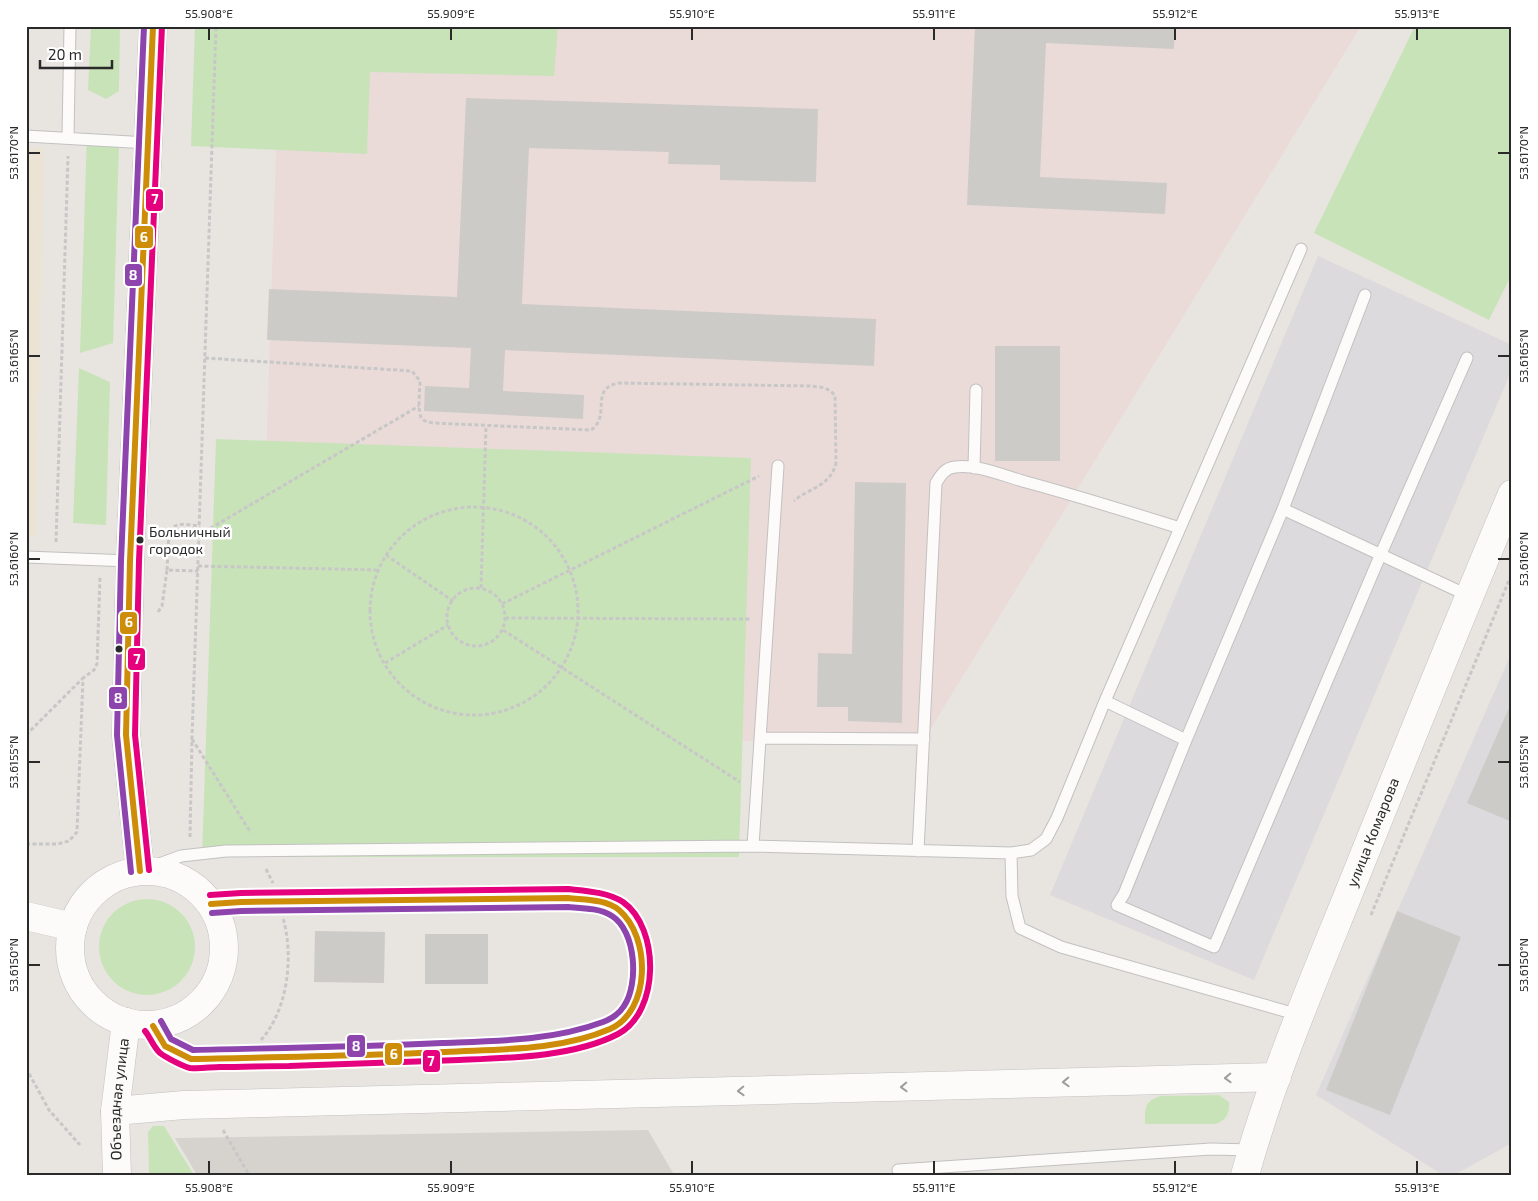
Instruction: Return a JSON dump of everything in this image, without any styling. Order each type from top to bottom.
[{"type":"street","points":[[140,871],[126,735],[130,560],[153,26]]},
{"type":"street","name":"улица Комарова","points":[[1249,1162],[1277,1077],[1300,1016],[1512,494]]},
{"type":"street","points":[[140,871],[160,872],[180,878],[197,889],[211,904],[221,925],[225,948],[222,971],[212,992],[196,1009],[176,1020],[153,1026],[126,1022],[107,1014],[91,1002],[80,986],[72,967],[71,954],[73,927],[80,910],[91,895],[122,875],[140,871]]},
{"type":"street","points":[[26,916],[73,927]]},
{"type":"street","name":"Объездная улица","points":[[117,1175],[114,1111],[126,1022]]},
{"type":"street","points":[[114,1111],[184,1105],[1277,1077]]},
{"type":"lane","points":[[68,137],[70,26]]},
{"type":"lane","points":[[26,136],[148,143]]},
{"type":"lane","points":[[140,871],[181,856],[226,851],[753,846],[1011,853],[1031,850],[1046,839],[1057,818],[1105,702],[1301,248]]},
{"type":"lane","points":[[1365,295],[1283,509],[1124,894],[1117,905],[1214,947],[1380,556],[1467,358]]},
{"type":"lane","points":[[974,468],[976,390]]},
{"type":"lane","points":[[753,846],[778,466]]},
{"type":"lane","points":[[918,851],[936,483],[943,472],[954,467],[974,468],[1106,504],[1180,528]]},
{"type":"lane","points":[[1283,509],[1469,596]]},
{"type":"lane","points":[[26,557],[130,560]]},
{"type":"lane","points":[[1105,702],[1186,740]]},
{"type":"lane","points":[[760,738],[924,739]]},
{"type":"lane","points":[[1011,853],[1012,896],[1020,928],[1061,947],[1300,1016]]},
{"type":"lane","points":[[153,1026],[165,1046],[191,1059],[370,1055],[516,1048],[567,1042],[605,1030],[621,1022],[632,1009],[640,989],[642,965],[640,943],[633,925],[618,909],[598,902],[568,898],[211,904]]},
{"type":"lane","points":[[901,1175],[898,1170],[1211,1149],[1249,1162]]},
{"type":"path","points":[[190,855],[191,758],[216,26]]},
{"type":"path","points":[[55,557],[68,137]]},
{"type":"path","points":[[205,358],[412,371],[420,381],[419,413],[426,422],[486,426],[591,430],[597,426],[600,419],[602,395],[605,388],[611,384],[810,386],[827,388],[835,396],[836,409],[836,463],[833,473],[818,487],[794,500],[774,535]]},
{"type":"path","points":[[199,534],[420,405]]},
{"type":"path","points":[[481,588],[486,426]]},
{"type":"path","points":[[502,604],[778,466]]},
{"type":"path","points":[[472,506],[506,511],[536,527],[560,551],[575,582],[578,618],[572,649],[554,678],[527,701],[495,713],[460,714],[427,704],[399,683],[385,663],[380,655],[370,622],[372,587],[386,555],[409,529],[439,513],[472,506]]},
{"type":"path","points":[[158,612],[162,606],[167,570],[169,531],[176,525],[200,526]]},
{"type":"path","points":[[386,555],[453,601]]},
{"type":"path","points":[[26,735],[83,678],[94,670],[97,664],[101,559]]},
{"type":"path","points":[[198,566],[379,570]]},
{"type":"path","points":[[167,570],[198,571]]},
{"type":"path","points":[[1368,920],[1512,573]]},
{"type":"path","points":[[472,588],[490,591],[497,596],[502,604],[505,618],[503,630],[497,638],[479,646],[469,645],[460,641],[448,625],[447,615],[453,601],[463,591],[472,588]]},
{"type":"path","points":[[505,618],[768,619]]},
{"type":"path","points":[[385,663],[448,625]]},
{"type":"path","points":[[503,630],[756,793]]},
{"type":"path","points":[[26,844],[58,844],[69,841],[77,832],[83,678]]},
{"type":"path","points":[[26,1068],[49,1110],[80,1145]]},
{"type":"shaded area","points":[[280,26],[1361,26],[922,743],[257,736]]},
{"type":"shaded area","points":[[26,148],[44,148],[36,537],[26,536]]},
{"type":"shaded area","points":[[1318,256],[1512,345],[1512,369],[1254,980],[1050,895]]},
{"type":"shaded area","points":[[1512,652],[1512,1143],[1454,1175],[1443,1175],[1316,1095]]},
{"type":"shaded area","points":[[648,1130],[673,1173],[669,1175],[197,1175],[175,1138]]},
{"type":"green space","points":[[91,26],[120,26],[119,91],[106,99],[88,90]]},
{"type":"green space","points":[[195,26],[558,26],[554,76],[370,72],[367,154],[191,146]]},
{"type":"green space","points":[[1415,26],[1512,26],[1512,274],[1489,320],[1314,233]]},
{"type":"green space","points":[[87,132],[119,145],[113,343],[80,353]]},
{"type":"green space","points":[[79,368],[110,382],[106,525],[73,523]]},
{"type":"green space","points":[[216,439],[751,458],[739,857],[202,857]]},
{"type":"green space","points":[[147,899],[165,903],[181,913],[191,929],[195,947],[191,965],[181,981],[165,991],[147,995],[129,991],[113,981],[103,965],[99,947],[103,929],[113,913],[129,903]]},
{"type":"green space","points":[[1219,1095],[1229,1102],[1229,1106],[1228,1113],[1219,1123],[1145,1124],[1148,1103],[1155,1098],[1161,1096]]},
{"type":"green space","points":[[153,1126],[164,1126],[194,1175],[149,1175],[148,1132]]},
{"type":"building","points":[[975,26],[1175,26],[1174,49],[1046,43],[1040,177],[1167,183],[1165,214],[967,205]]},
{"type":"building","points":[[466,98],[818,109],[816,182],[720,180],[720,165],[668,164],[669,152],[529,148],[522,304],[876,319],[874,366],[505,350],[503,391],[584,395],[583,419],[424,411],[425,386],[469,388],[471,348],[267,340],[269,289],[457,297]]},
{"type":"building","points":[[995,346],[1060,346],[1060,461],[995,461]]},
{"type":"building","points":[[855,482],[906,483],[902,723],[848,721],[848,707],[817,707],[818,653],[852,654]]},
{"type":"building","points":[[1512,701],[1512,822],[1467,803]]},
{"type":"building","points":[[1397,911],[1461,937],[1390,1115],[1326,1090]]},
{"type":"building","points":[[315,931],[385,932],[384,983],[314,982]]},
{"type":"building","points":[[425,934],[488,934],[488,984],[425,984]]},
{"type":"transit line","name":"8","points":[[131,872],[117,735],[121,561],[144,26]]},
{"type":"transit line","name":"6","points":[[140,871],[126,735],[130,561],[153,26]]},
{"type":"transit line","name":"7","points":[[149,870],[135,735],[139,561],[162,26]]},
{"type":"transit line","name":"7","points":[[145,1031],[160,1053],[190,1068],[519,1057],[561,1052],[601,1042],[618,1034],[632,1023],[642,1008],[648,989],[650,970],[649,949],[644,931],[635,914],[623,902],[603,894],[568,889],[210,895]]},
{"type":"transit line","name":"6","points":[[153,1026],[165,1046],[191,1059],[529,1048],[570,1041],[610,1029],[623,1020],[633,1007],[639,991],[642,973],[637,937],[629,922],[619,910],[614,906],[601,902],[568,898],[211,904]]},
{"type":"transit line","name":"8","points":[[161,1021],[171,1039],[193,1050],[380,1046],[524,1039],[564,1033],[606,1021],[622,1009],[632,985],[633,958],[626,933],[620,923],[602,911],[568,907],[241,911],[212,913]]},
{"type":"place","name":"Больничный городок","points":[[140,540]]}]
